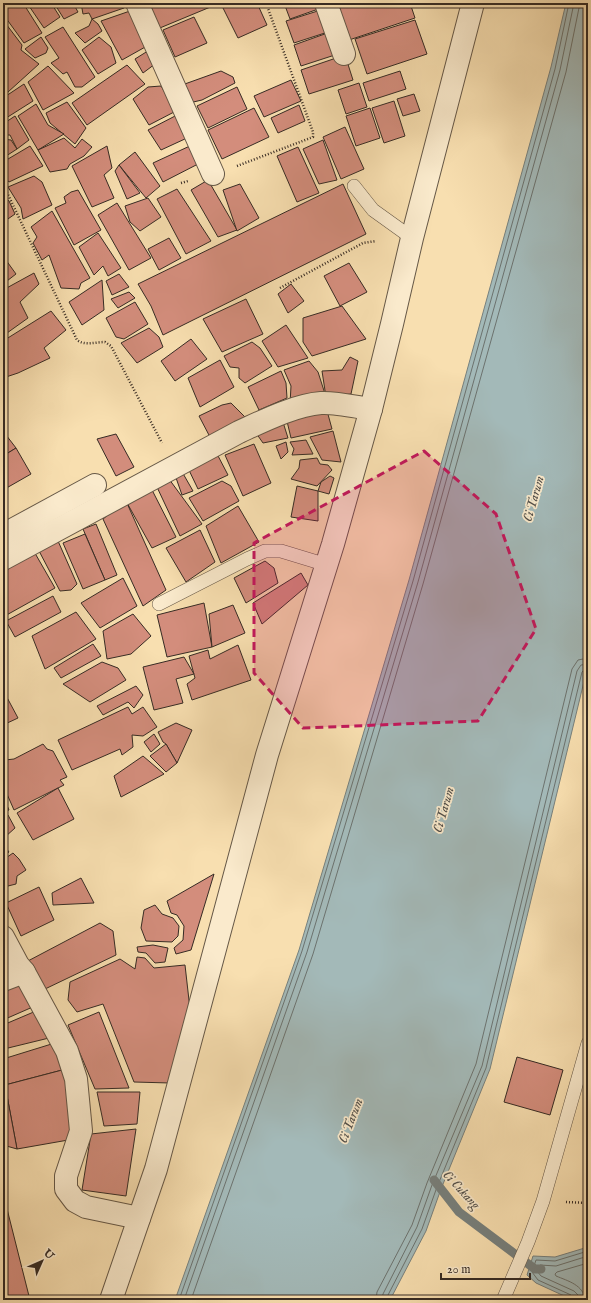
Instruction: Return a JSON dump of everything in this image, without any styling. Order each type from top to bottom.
[{"type":"street","points":[[137,3],[213,174]]},
{"type":"street","points":[[326,3],[344,54]]},
{"type":"street","points":[[111,1300],[156,1169],[267,755],[327,565],[371,409],[411,241],[473,3]]},
{"type":"street","points":[[3,559],[239,432],[270,418],[304,406],[322,402],[371,409]]},
{"type":"street","points":[[3,535],[95,485]]},
{"type":"street","points":[[3,936],[67,1051],[76,1079],[81,1131],[66,1176],[66,1189],[75,1201],[86,1207],[139,1218]]},
{"type":"street","points":[[3,980],[24,972]]},
{"type":"lane","points":[[354,186],[373,210],[411,241]]},
{"type":"lane","points":[[159,604],[265,551],[281,551],[327,565]]},
{"type":"lane","points":[[503,1300],[528,1242],[543,1201],[588,1044]]},
{"type":"path","points":[[181,183],[213,174],[312,138],[313,132],[266,3]]},
{"type":"path","points":[[3,184],[77,340],[81,343],[87,344],[105,342],[111,346],[175,466]]},
{"type":"path","points":[[280,288],[362,243],[380,240],[411,241]]},
{"type":"highlighted area","points":[[424,451],[496,514],[536,629],[478,721],[303,728],[254,673],[254,543]]},
{"type":"water","name":"Ci Tarum","points":[[566,3],[588,3],[588,665],[490,1069],[441,1189],[426,1231],[390,1300],[175,1300],[299,950],[409,580],[551,67]]},
{"type":"water","points":[[588,1247],[588,1300],[573,1300],[536,1283],[527,1275],[533,1256],[555,1257]]},
{"type":"building","points":[[13,3],[23,3],[42,33],[24,43],[3,14],[3,10]]},
{"type":"building","points":[[27,3],[51,3],[60,17],[44,28]]},
{"type":"building","points":[[54,3],[73,3],[78,12],[64,19]]},
{"type":"building","points":[[81,3],[128,3],[124,8],[92,19],[89,13],[83,14]]},
{"type":"building","points":[[157,3],[220,3],[155,30],[145,8]]},
{"type":"building","points":[[257,3],[267,25],[238,38],[221,4]]},
{"type":"building","points":[[284,3],[322,3],[324,7],[290,19]]},
{"type":"building","points":[[347,3],[410,3],[415,18],[343,42],[331,8]]},
{"type":"building","points":[[324,9],[331,31],[294,43],[286,21]]},
{"type":"building","points":[[130,11],[147,46],[122,60],[101,21]]},
{"type":"building","points":[[194,17],[207,43],[175,57],[163,30]]},
{"type":"building","points":[[92,19],[98,24],[102,31],[85,43],[75,33],[89,26]]},
{"type":"building","points":[[3,20],[22,45],[21,50],[39,64],[8,92],[3,85]]},
{"type":"building","points":[[415,20],[427,54],[367,74],[355,39]]},
{"type":"building","points":[[63,27],[95,77],[82,87],[75,87],[67,72],[63,74],[51,63],[59,58],[45,37]]},
{"type":"building","points":[[333,31],[341,53],[301,66],[294,45]]},
{"type":"building","points":[[41,37],[48,48],[46,53],[35,58],[25,49]]},
{"type":"building","points":[[99,37],[111,47],[116,63],[98,74],[82,50]]},
{"type":"building","points":[[151,49],[155,64],[143,73],[135,59]]},
{"type":"building","points":[[345,55],[353,80],[309,94],[301,70]]},
{"type":"building","points":[[127,65],[145,84],[87,125],[72,103]]},
{"type":"building","points":[[48,66],[74,93],[43,110],[28,82]]},
{"type":"building","points":[[221,71],[233,77],[235,83],[202,100],[189,103],[182,85]]},
{"type":"building","points":[[400,71],[406,89],[369,101],[363,83]]},
{"type":"building","points":[[291,80],[301,101],[264,117],[254,96]]},
{"type":"building","points":[[359,83],[367,107],[346,114],[338,90]]},
{"type":"building","points":[[24,84],[33,101],[3,120],[3,98]]},
{"type":"building","points":[[161,86],[176,111],[149,125],[133,99],[148,87]]},
{"type":"building","points":[[237,87],[247,109],[208,128],[197,106]]},
{"type":"building","points":[[414,94],[420,111],[403,116],[397,99]]},
{"type":"building","points":[[394,101],[405,136],[384,143],[372,108]]},
{"type":"building","points":[[67,102],[86,128],[75,144],[50,123],[46,113]]},
{"type":"building","points":[[36,104],[48,125],[64,134],[38,150],[18,116]]},
{"type":"building","points":[[299,105],[305,121],[278,133],[271,118]]},
{"type":"building","points":[[254,108],[269,137],[222,159],[208,130]]},
{"type":"building","points":[[370,108],[380,138],[356,146],[346,116]]},
{"type":"building","points":[[179,114],[187,138],[161,150],[148,130]]},
{"type":"building","points":[[15,116],[29,140],[17,149],[10,135],[4,135],[3,133],[3,124]]},
{"type":"building","points":[[345,127],[364,169],[341,179],[323,137]]},
{"type":"building","points":[[64,138],[75,148],[82,139],[92,147],[84,156],[70,164],[67,169],[50,172],[38,150]]},
{"type":"building","points":[[3,139],[11,140],[17,149],[3,158]]},
{"type":"building","points":[[323,140],[337,180],[319,184],[303,149]]},
{"type":"building","points":[[192,145],[200,163],[163,182],[153,163]]},
{"type":"building","points":[[30,146],[43,166],[9,182],[3,175],[3,162]]},
{"type":"building","points":[[107,146],[112,168],[104,175],[114,198],[92,207],[72,166]]},
{"type":"building","points":[[298,147],[319,193],[297,202],[277,156]]},
{"type":"building","points":[[135,152],[160,186],[146,198],[119,165]]},
{"type":"building","points":[[119,165],[140,193],[127,199],[115,171]]},
{"type":"building","points":[[34,176],[42,182],[52,205],[23,219],[21,208],[8,187]]},
{"type":"building","points":[[208,180],[237,230],[218,237],[191,190]]},
{"type":"building","points":[[240,184],[259,218],[237,231],[223,190]]},
{"type":"building","points":[[343,184],[366,234],[163,335],[151,306],[138,284]]},
{"type":"building","points":[[177,189],[211,241],[186,254],[157,199]]},
{"type":"building","points":[[78,190],[101,230],[74,245],[55,208],[66,203],[64,197],[71,192]]},
{"type":"building","points":[[3,196],[9,201],[15,214],[5,221],[7,227],[3,230]]},
{"type":"building","points":[[148,198],[161,217],[140,231],[130,222],[125,206]]},
{"type":"building","points":[[117,203],[151,258],[129,270],[98,215]]},
{"type":"building","points":[[52,211],[90,278],[81,283],[79,289],[61,288],[49,255],[42,260],[33,243],[37,237],[31,227]]},
{"type":"building","points":[[3,231],[7,240],[3,245]]},
{"type":"building","points":[[98,233],[121,268],[108,276],[103,266],[94,275],[79,247]]},
{"type":"building","points":[[169,238],[181,258],[159,270],[148,249]]},
{"type":"building","points":[[3,256],[16,274],[3,284]]},
{"type":"building","points":[[349,263],[367,292],[340,306],[324,276]]},
{"type":"building","points":[[34,273],[39,284],[20,302],[28,318],[7,333],[3,326],[3,290]]},
{"type":"building","points":[[119,274],[129,287],[112,295],[106,281]]},
{"type":"building","points":[[102,280],[104,310],[82,325],[69,302]]},
{"type":"building","points":[[291,284],[304,301],[288,313],[278,294]]},
{"type":"building","points":[[129,292],[135,298],[118,308],[111,299]]},
{"type":"building","points":[[246,299],[263,334],[222,352],[203,319]]},
{"type":"building","points":[[135,302],[148,324],[124,339],[116,337],[106,318]]},
{"type":"building","points":[[342,306],[366,339],[312,356],[303,342],[303,318]]},
{"type":"building","points":[[51,311],[66,330],[44,348],[50,358],[18,373],[3,378],[3,341]]},
{"type":"building","points":[[286,325],[308,358],[278,367],[262,341]]},
{"type":"building","points":[[149,328],[159,337],[163,347],[137,363],[121,343]]},
{"type":"building","points":[[191,339],[207,359],[175,381],[161,361]]},
{"type":"building","points":[[252,342],[260,348],[272,366],[245,383],[239,378],[239,368],[230,367],[224,356]]},
{"type":"building","points":[[350,357],[358,361],[351,394],[326,397],[322,371],[342,370]]},
{"type":"building","points":[[220,360],[234,387],[200,407],[188,378]]},
{"type":"building","points":[[309,361],[318,372],[326,397],[290,404],[291,386],[284,370]]},
{"type":"building","points":[[281,371],[286,383],[287,398],[259,410],[248,387]]},
{"type":"building","points":[[231,403],[247,419],[210,437],[199,416],[222,405]]},
{"type":"building","points":[[326,407],[332,429],[291,438],[286,417]]},
{"type":"building","points":[[282,419],[288,438],[263,443],[254,430]]},
{"type":"building","points":[[3,431],[16,448],[3,456]]},
{"type":"building","points":[[333,431],[341,462],[322,460],[310,437]]},
{"type":"building","points":[[116,434],[134,467],[116,476],[97,439]]},
{"type":"building","points":[[306,440],[313,454],[292,455],[294,449],[290,442]]},
{"type":"building","points":[[286,442],[288,452],[281,459],[276,446]]},
{"type":"building","points":[[254,444],[271,483],[243,496],[225,455]]},
{"type":"building","points":[[16,448],[31,474],[3,490],[3,456]]},
{"type":"building","points":[[216,452],[228,475],[198,489],[187,466]]},
{"type":"building","points":[[317,458],[320,464],[328,465],[332,470],[317,486],[291,479],[299,468],[300,460]]},
{"type":"building","points":[[181,470],[193,491],[182,495],[174,472]]},
{"type":"building","points":[[330,476],[334,478],[329,494],[318,491],[321,482]]},
{"type":"building","points":[[169,479],[202,524],[180,536],[156,485]]},
{"type":"building","points":[[222,481],[231,486],[239,501],[203,521],[189,498]]},
{"type":"building","points":[[297,486],[318,491],[318,521],[291,517]]},
{"type":"building","points":[[151,488],[176,537],[152,548],[126,501]]},
{"type":"building","points":[[126,501],[166,590],[143,606],[103,519]]},
{"type":"building","points":[[238,506],[259,542],[221,563],[206,526]]},
{"type":"building","points":[[96,524],[117,575],[105,580],[83,529]]},
{"type":"building","points":[[200,530],[215,562],[186,582],[166,548]]},
{"type":"building","points":[[85,534],[105,580],[83,589],[63,543]]},
{"type":"building","points":[[58,541],[77,584],[71,590],[60,591],[38,549]]},
{"type":"building","points":[[32,548],[55,588],[3,617],[3,564]]},
{"type":"building","points":[[265,561],[274,568],[278,583],[246,603],[234,578]]},
{"type":"building","points":[[301,573],[308,585],[262,624],[253,603]]},
{"type":"building","points":[[123,578],[137,606],[100,628],[81,603]]},
{"type":"building","points":[[53,596],[61,612],[15,637],[6,621]]},
{"type":"building","points":[[204,603],[212,647],[167,657],[157,615]]},
{"type":"building","points":[[233,605],[245,633],[212,647],[209,614]]},
{"type":"building","points":[[76,612],[96,639],[45,669],[32,636]]},
{"type":"building","points":[[133,614],[151,636],[131,654],[107,659],[103,631]]},
{"type":"building","points":[[93,644],[101,656],[61,678],[54,668]]},
{"type":"building","points":[[238,645],[251,680],[192,700],[187,684],[195,678],[189,656],[208,650],[210,659]]},
{"type":"building","points":[[184,657],[194,674],[176,679],[183,703],[154,710],[143,667]]},
{"type":"building","points":[[102,662],[118,668],[126,680],[90,702],[63,684]]},
{"type":"building","points":[[136,686],[143,695],[134,708],[128,702],[103,715],[97,706]]},
{"type":"building","points":[[3,690],[18,718],[3,725]]},
{"type":"building","points":[[128,707],[132,714],[143,707],[157,727],[143,736],[132,735],[133,747],[122,755],[120,749],[72,770],[58,740]]},
{"type":"building","points":[[176,723],[192,730],[177,763],[158,732]]},
{"type":"building","points":[[154,734],[160,744],[151,752],[144,742]]},
{"type":"building","points":[[43,744],[47,749],[53,751],[67,777],[60,780],[64,785],[14,810],[3,785],[3,763],[5,760],[14,759]]},
{"type":"building","points":[[166,744],[177,763],[166,772],[150,756]]},
{"type":"building","points":[[143,756],[164,774],[121,797],[114,776]]},
{"type":"building","points":[[58,788],[74,819],[33,840],[17,813]]},
{"type":"building","points":[[3,796],[9,810],[3,812]]},
{"type":"building","points":[[3,814],[8,815],[15,828],[5,837],[3,837]]},
{"type":"building","points":[[3,844],[9,852],[3,856]]},
{"type":"building","points":[[13,853],[26,870],[17,876],[16,884],[4,887],[3,860]]},
{"type":"building","points":[[214,874],[191,950],[176,954],[174,948],[183,940],[184,926],[177,915],[171,913],[167,901]]},
{"type":"building","points":[[81,878],[94,903],[53,905],[52,893]]},
{"type":"building","points":[[39,887],[54,920],[21,936],[6,903]]},
{"type":"building","points":[[155,905],[162,914],[173,918],[179,926],[178,936],[172,942],[146,941],[141,928],[144,910]]},
{"type":"building","points":[[100,923],[113,931],[116,955],[45,989],[26,962]]},
{"type":"building","points":[[153,945],[168,948],[165,962],[155,963],[146,953],[138,952],[137,947]]},
{"type":"building","points":[[137,957],[145,958],[154,968],[185,965],[191,1018],[170,1083],[134,1082],[103,1004],[77,1012],[68,1000],[70,982],[120,959],[135,969]]},
{"type":"building","points":[[18,982],[35,1006],[3,1020],[3,989]]},
{"type":"building","points":[[36,1011],[49,1038],[4,1049],[3,1025]]},
{"type":"building","points":[[99,1012],[129,1088],[95,1089],[68,1025]]},
{"type":"building","points":[[58,1042],[66,1069],[5,1085],[3,1079],[3,1059]]},
{"type":"building","points":[[517,1057],[563,1070],[550,1115],[504,1102]]},
{"type":"building","points":[[66,1069],[74,1139],[17,1149],[5,1085]]},
{"type":"building","points":[[3,1085],[5,1085],[17,1149],[3,1145]]},
{"type":"building","points":[[97,1092],[140,1092],[137,1124],[104,1126]]},
{"type":"building","points":[[136,1129],[126,1196],[82,1190],[91,1134]]},
{"type":"building","points":[[3,1193],[30,1300],[3,1300]]},
{"type":"waterway","name":"Ci Cukang","points":[[434,1180],[459,1212],[535,1269],[541,1269]]}]
